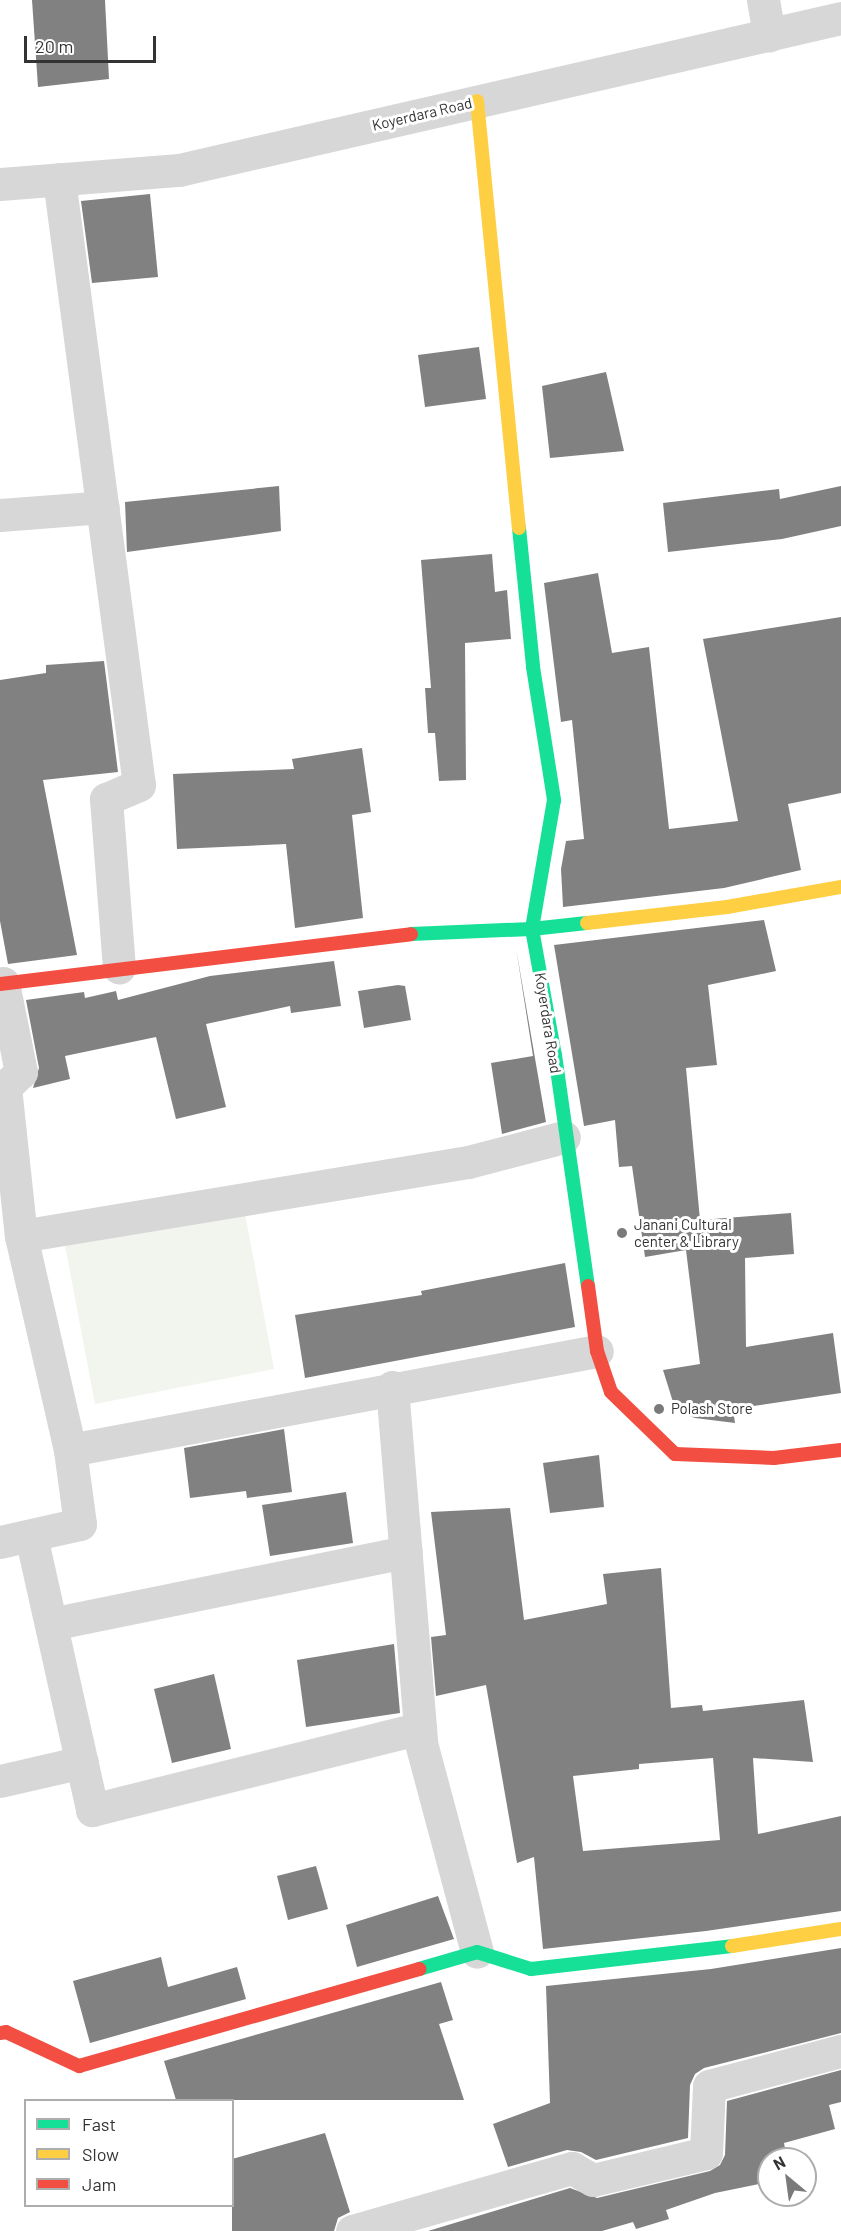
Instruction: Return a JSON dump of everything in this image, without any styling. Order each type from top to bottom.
[{"type":"street","points":[[763,0],[769,35]]},
{"type":"street","name":"Koyerdara Road","points":[[0,184],[179,170],[841,18]]},
{"type":"street","points":[[477,101],[533,667],[554,800],[532,929]]},
{"type":"street","points":[[59,180],[139,785],[106,799],[119,968]]},
{"type":"street","points":[[0,515],[103,507]]},
{"type":"street","points":[[420,1728],[92,1810],[51,1624],[16,1539],[80,1524],[70,1450],[21,1236],[5,1087],[21,1072],[1,984],[389,935],[532,929],[727,907],[841,887]]},
{"type":"street","name":"Koyerdara Road","points":[[532,929],[555,1055],[564,1137],[597,1351],[611,1392],[675,1454],[774,1458],[841,1450]]},
{"type":"street","points":[[21,1236],[468,1162],[564,1137]]},
{"type":"street","points":[[70,1450],[392,1387],[597,1351]]},
{"type":"street","points":[[392,1387],[420,1728],[477,1952]]},
{"type":"street","points":[[51,1624],[406,1552]]},
{"type":"street","points":[[0,1780],[82,1762]]},
{"type":"street","points":[[0,2033],[6,2032],[79,2066],[477,1952],[531,1969],[708,1950],[841,1929]]},
{"type":"street","points":[[352,2231],[572,2168],[593,2180],[706,2153],[709,2086],[841,2051]]},
{"type":"shaded area","points":[[245,1214],[274,1369],[95,1404],[65,1245]]},
{"type":"building","points":[[32,0],[105,0],[109,79],[38,87]]},
{"type":"building","points":[[150,194],[158,277],[92,283],[81,201]]},
{"type":"building","points":[[479,347],[486,399],[425,407],[418,355]]},
{"type":"building","points":[[606,372],[624,451],[550,458],[542,386]]},
{"type":"building","points":[[279,486],[281,531],[127,552],[125,502]]},
{"type":"building","points":[[841,486],[841,526],[782,539],[668,552],[663,503],[779,489],[780,499]]},
{"type":"building","points":[[492,554],[495,592],[507,590],[511,639],[465,643],[466,780],[439,781],[435,733],[428,733],[425,688],[431,688],[421,560]]},
{"type":"building","points":[[598,573],[612,653],[649,647],[669,829],[738,821],[703,639],[841,617],[841,793],[788,804],[801,870],[724,888],[563,907],[561,869],[566,841],[584,839],[572,720],[561,722],[544,583]]},
{"type":"building","points":[[104,661],[118,772],[43,780],[77,955],[8,964],[0,921],[0,680],[46,673],[46,665]]},
{"type":"building","points":[[362,748],[371,812],[352,815],[363,918],[295,928],[286,844],[177,849],[173,774],[294,769],[292,759]]},
{"type":"building","points":[[764,920],[776,971],[708,985],[717,1065],[686,1068],[700,1220],[791,1213],[794,1254],[745,1258],[746,1347],[833,1333],[841,1393],[733,1409],[735,1423],[695,1418],[679,1412],[673,1402],[663,1370],[700,1364],[686,1250],[645,1257],[632,1166],[619,1167],[615,1120],[584,1126],[554,945]]},
{"type":"building","points":[[516,948],[546,1122],[502,1134],[491,1063],[533,1056]]},
{"type":"building","points":[[334,961],[341,1006],[291,1013],[290,1006],[206,1024],[226,1107],[176,1119],[156,1037],[65,1056],[70,1079],[33,1088],[39,1068],[26,1000],[84,992],[85,998],[116,991],[118,1000],[210,976]]},
{"type":"building","points":[[405,986],[411,1020],[364,1028],[358,991]]},
{"type":"building","points":[[565,1263],[575,1327],[305,1378],[295,1315],[422,1295],[421,1291]]},
{"type":"building","points":[[284,1429],[292,1492],[247,1498],[246,1491],[190,1498],[184,1448]]},
{"type":"building","points":[[599,1455],[604,1507],[550,1513],[543,1463]]},
{"type":"building","points":[[346,1492],[353,1543],[270,1556],[262,1505]]},
{"type":"building","points":[[510,1508],[524,1620],[607,1604],[603,1574],[661,1568],[671,1708],[702,1705],[703,1711],[804,1700],[813,1762],[753,1758],[758,1834],[841,1816],[841,1911],[706,1931],[543,1949],[534,1857],[517,1863],[486,1685],[436,1696],[431,1637],[446,1635],[431,1512]],"holes":[[[713,1758],[720,1840],[583,1851],[573,1776],[639,1769],[639,1764]]]},
{"type":"building","points":[[394,1644],[400,1713],[306,1727],[297,1660]]},
{"type":"building","points":[[214,1674],[231,1749],[172,1763],[154,1689]]},
{"type":"building","points":[[316,1866],[328,1909],[288,1920],[277,1876]]},
{"type":"building","points":[[438,1896],[454,1939],[357,1967],[346,1925]]},
{"type":"building","points":[[841,1948],[841,2033],[704,2068],[695,2074],[690,2085],[688,2138],[596,2160],[581,2152],[567,2150],[508,2167],[493,2124],[550,2103],[546,1986],[711,1969]]},
{"type":"building","points":[[161,1957],[168,1987],[237,1967],[246,1999],[90,2043],[73,1981]]},
{"type":"building","points":[[441,1982],[453,2020],[439,2024],[464,2100],[176,2099],[164,2061]]},
{"type":"building","points":[[841,2070],[841,2102],[829,2105],[835,2129],[784,2143],[785,2147],[757,2147],[757,2184],[715,2193],[666,2210],[669,2219],[636,2229],[633,2222],[602,2231],[428,2231],[570,2188],[597,2198],[710,2171],[720,2165],[725,2155],[727,2101]]},
{"type":"building","points":[[325,2133],[350,2212],[338,2218],[334,2231],[232,2231],[234,2158]]},
{"type":"traffic: fast","points":[[519,528],[533,667],[554,800],[532,929],[587,923]]},
{"type":"traffic: fast","points":[[411,934],[532,929],[555,1055],[588,1286]]},
{"type":"traffic: fast","points":[[419,1969],[477,1952],[531,1969],[732,1946]]},
{"type":"traffic: slow","points":[[477,101],[519,528]]},
{"type":"traffic: slow","points":[[587,923],[727,907],[841,887]]},
{"type":"traffic: slow","points":[[732,1946],[841,1929]]},
{"type":"traffic: jam","points":[[0,984],[411,934]]},
{"type":"traffic: jam","points":[[588,1286],[597,1351],[611,1392],[675,1454],[774,1458],[841,1450]]},
{"type":"traffic: jam","points":[[0,2033],[6,2032],[79,2066],[419,1969]]},
{"type":"place","name":"Janani Cultural center & Library","points":[[622,1233]]},
{"type":"place","name":"Polash Store","points":[[659,1409]]}]
